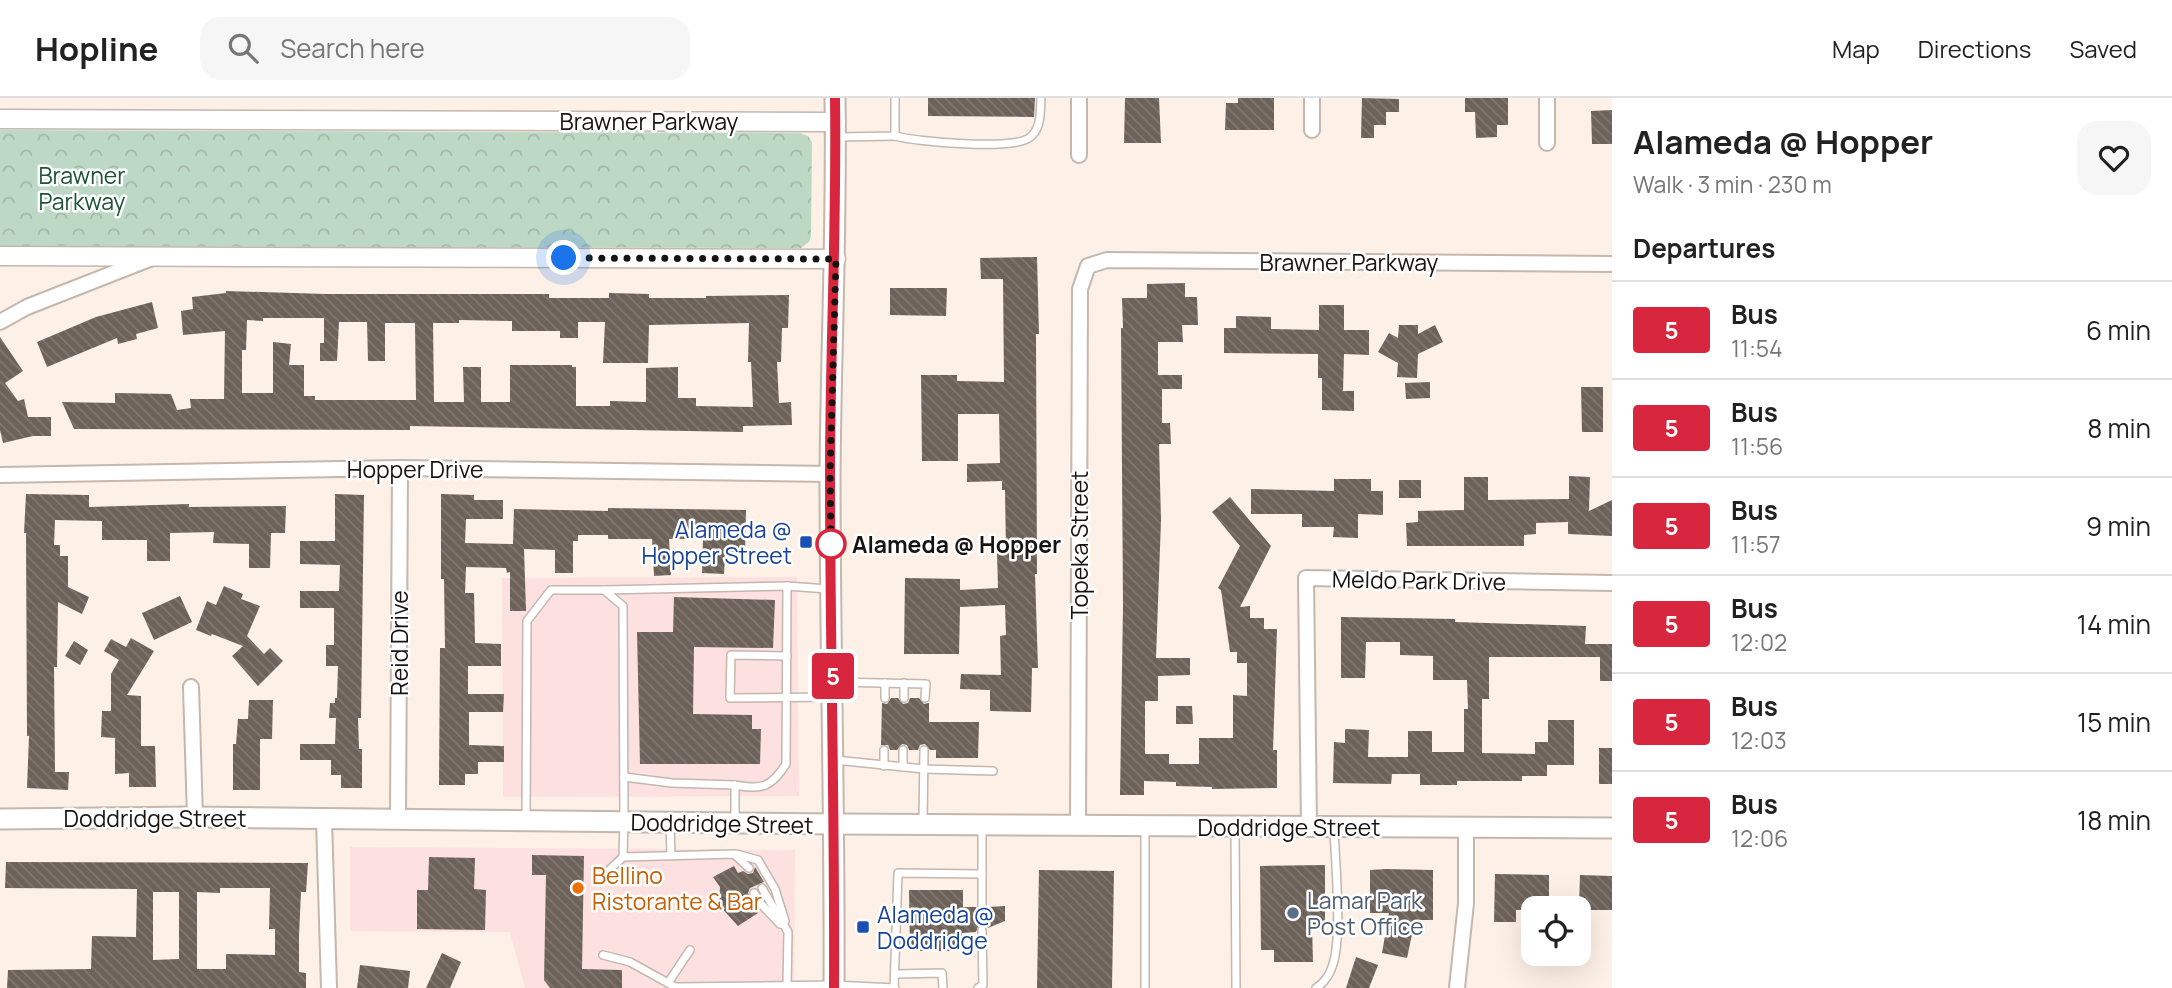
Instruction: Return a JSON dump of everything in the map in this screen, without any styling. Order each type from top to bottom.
[{"type":"main road","points":[[834,987],[835,760],[830,474],[836,259],[835,98]]},
{"type":"main road","name":"Doddridge Street","points":[[0,819],[398,818],[923,825],[1612,828]]},
{"type":"street","points":[[1079,98],[1079,155]]},
{"type":"street","points":[[1312,98],[1312,130]]},
{"type":"street","points":[[1547,143],[1548,98]]},
{"type":"street","name":"Brawner Parkway","points":[[0,120],[836,130]]},
{"type":"street","points":[[0,256],[836,259]]},
{"type":"street","points":[[0,322],[27,307],[157,257]]},
{"type":"street","name":"Brawner Parkway","points":[[1088,266],[1107,260],[1612,264]]},
{"type":"street","name":"Topeka Street","points":[[1078,826],[1080,289],[1088,266]]},
{"type":"street","name":"Hopper Drive","points":[[0,475],[400,468],[830,474]]},
{"type":"street","name":"Reid Drive","points":[[398,818],[400,468]]},
{"type":"street","name":"Meldo Park Drive","points":[[1308,827],[1306,578],[1612,583]]},
{"type":"street","points":[[191,687],[195,817]]},
{"type":"street","points":[[324,819],[330,988]]},
{"type":"street","points":[[1457,988],[1466,903],[1466,828]]},
{"type":"lane","points":[[895,98],[895,136]]},
{"type":"lane","points":[[836,130],[951,143],[1018,142],[1029,138],[1036,130],[1041,98]]},
{"type":"lane","points":[[526,820],[527,621],[551,590],[787,586],[832,589]]},
{"type":"lane","points":[[624,777],[756,789],[778,777],[786,764],[787,586]]},
{"type":"lane","points":[[604,590],[623,606],[623,857]]},
{"type":"lane","points":[[787,656],[731,655],[730,698],[787,697],[885,683],[926,684],[925,698]]},
{"type":"lane","points":[[885,683],[885,698]]},
{"type":"lane","points":[[904,683],[904,698]]},
{"type":"lane","points":[[884,750],[884,766]]},
{"type":"lane","points":[[903,750],[903,767]]},
{"type":"lane","points":[[923,825],[924,750]]},
{"type":"lane","points":[[835,760],[924,769],[993,771]]},
{"type":"lane","points":[[734,823],[735,785]]},
{"type":"lane","points":[[670,822],[671,855]]},
{"type":"lane","points":[[982,825],[982,907]]},
{"type":"lane","points":[[1145,826],[1145,988]]},
{"type":"lane","points":[[1235,827],[1236,988]]},
{"type":"lane","points":[[1316,988],[1324,983],[1333,965],[1337,934],[1334,827]]},
{"type":"lane","points":[[605,874],[623,857],[734,854],[758,860],[775,889],[788,932],[787,986]]},
{"type":"lane","points":[[734,854],[745,869]]},
{"type":"lane","points":[[603,955],[630,962],[677,988],[895,987],[898,873],[982,874]]},
{"type":"lane","points":[[762,888],[788,932]]},
{"type":"lane","points":[[754,893],[788,932]]},
{"type":"lane","points":[[978,988],[983,985],[982,930]]},
{"type":"lane","points":[[668,983],[690,950]]},
{"type":"lane","points":[[895,974],[942,973],[943,988]]},
{"type":"shaded area","points":[[797,577],[799,796],[503,797],[502,578]]},
{"type":"shaded area","points":[[350,847],[795,850],[794,988],[525,988],[510,932],[350,931]]},
{"type":"green space","name":"Brawner Parkway","points":[[0,130],[800,133],[808,136],[812,142],[811,236],[809,242],[801,248],[0,246]]},
{"type":"building","points":[[928,98],[1035,98],[1034,117],[928,116]]},
{"type":"building","points":[[1125,98],[1159,98],[1161,143],[1124,143]]},
{"type":"building","points":[[1238,98],[1274,98],[1274,130],[1225,130],[1226,103],[1238,103]]},
{"type":"building","points":[[1362,98],[1399,99],[1399,112],[1386,112],[1386,125],[1374,125],[1374,138],[1361,138]]},
{"type":"building","points":[[1465,98],[1508,98],[1508,125],[1497,125],[1497,137],[1476,138],[1475,112],[1465,112]]},
{"type":"building","points":[[1612,110],[1612,144],[1592,144],[1591,111]]},
{"type":"building","points":[[1037,257],[1039,334],[1036,334],[1035,574],[1038,668],[1032,668],[1031,712],[990,711],[990,690],[960,689],[961,674],[1001,675],[1000,636],[1006,635],[1005,605],[960,607],[959,654],[904,654],[905,578],[960,579],[960,590],[998,588],[997,552],[1006,552],[1005,490],[1002,490],[1002,481],[967,482],[967,464],[1000,463],[999,414],[958,414],[958,461],[922,461],[921,375],[957,375],[957,381],[1004,382],[1003,279],[981,279],[980,258]]},
{"type":"building","points":[[1185,283],[1185,297],[1197,297],[1198,325],[1182,325],[1183,342],[1158,342],[1158,375],[1182,375],[1182,389],[1162,389],[1162,423],[1170,423],[1171,444],[1159,444],[1161,520],[1156,658],[1190,658],[1190,675],[1158,676],[1158,701],[1145,701],[1145,754],[1169,754],[1169,764],[1199,764],[1199,738],[1233,738],[1233,695],[1247,696],[1247,663],[1237,663],[1237,652],[1230,652],[1221,590],[1218,588],[1240,546],[1212,512],[1230,497],[1271,546],[1240,607],[1250,606],[1250,618],[1264,618],[1264,629],[1277,629],[1273,750],[1277,750],[1277,788],[1212,789],[1176,786],[1176,782],[1144,781],[1144,795],[1120,795],[1123,606],[1122,298],[1147,298],[1147,284]]},
{"type":"building","points":[[890,288],[947,288],[946,316],[890,315]]},
{"type":"building","points":[[226,293],[549,294],[549,298],[609,298],[609,293],[649,294],[649,298],[789,295],[788,328],[782,328],[781,362],[777,362],[779,403],[791,402],[792,425],[743,426],[743,432],[410,426],[410,430],[74,429],[62,402],[115,403],[115,393],[171,394],[177,410],[191,408],[190,399],[224,399],[225,331],[183,335],[181,311],[193,309],[192,297]],"holes":[[[263,318],[324,318],[324,343],[320,343],[320,361],[337,361],[339,322],[367,322],[368,361],[385,361],[385,323],[415,323],[416,400],[315,400],[315,396],[304,396],[304,365],[289,365],[291,344],[273,342],[273,393],[242,393],[242,350],[246,350],[247,320],[263,321]],[[459,320],[512,321],[512,331],[560,331],[560,338],[578,338],[578,322],[605,322],[603,363],[648,363],[649,325],[749,323],[748,362],[751,362],[753,407],[696,406],[696,398],[678,398],[678,367],[646,368],[646,402],[610,401],[610,406],[576,406],[576,367],[572,365],[510,365],[510,402],[481,402],[481,367],[463,367],[464,402],[434,402],[433,323],[459,323]]]},
{"type":"building","points":[[152,302],[158,328],[136,334],[137,339],[118,344],[117,338],[47,367],[37,342],[96,317]]},
{"type":"building","points":[[1319,305],[1344,305],[1344,330],[1369,330],[1369,355],[1344,354],[1343,391],[1354,391],[1354,411],[1322,410],[1322,378],[1318,378],[1318,354],[1224,353],[1224,328],[1236,328],[1236,316],[1271,317],[1271,329],[1319,330]]},
{"type":"building","points":[[1399,325],[1418,325],[1418,334],[1435,325],[1443,342],[1418,354],[1417,378],[1397,377],[1398,363],[1378,352],[1389,333],[1398,338]]},
{"type":"building","points":[[0,337],[23,371],[5,383],[18,401],[24,399],[28,417],[51,417],[51,436],[33,436],[3,443],[0,430]]},
{"type":"building","points":[[1430,382],[1430,398],[1406,399],[1405,383]]},
{"type":"building","points":[[1581,387],[1603,387],[1603,432],[1582,432]]},
{"type":"building","points":[[1569,476],[1590,477],[1589,511],[1612,500],[1612,536],[1568,534],[1568,522],[1536,523],[1536,534],[1524,535],[1524,546],[1407,546],[1406,523],[1418,522],[1418,511],[1464,510],[1464,477],[1488,477],[1488,500],[1569,499]]},
{"type":"building","points":[[1334,479],[1371,479],[1371,491],[1383,491],[1383,515],[1358,514],[1358,538],[1333,537],[1334,527],[1302,527],[1302,514],[1251,514],[1251,489],[1334,491]]},
{"type":"building","points":[[1399,480],[1421,480],[1421,498],[1399,498]]},
{"type":"building","points":[[26,494],[89,495],[89,507],[189,504],[189,507],[286,506],[285,533],[271,533],[270,568],[249,568],[249,544],[213,543],[214,532],[170,533],[170,561],[147,561],[147,540],[102,540],[102,521],[55,520],[54,545],[60,545],[60,556],[68,556],[68,587],[89,597],[82,614],[58,602],[57,667],[54,667],[55,772],[69,772],[68,790],[27,788],[29,736],[24,533]]},
{"type":"building","points":[[335,494],[364,495],[361,718],[358,718],[359,749],[362,749],[362,788],[341,788],[341,775],[331,775],[331,760],[300,760],[300,744],[335,744],[336,718],[329,718],[330,703],[335,703],[337,698],[338,666],[326,666],[326,645],[334,645],[334,608],[300,608],[300,591],[339,591],[340,565],[300,564],[300,541],[335,541]]},
{"type":"building","points":[[441,494],[474,495],[474,500],[503,500],[503,519],[466,519],[465,543],[513,544],[514,509],[746,510],[745,554],[725,553],[724,574],[702,573],[703,539],[669,539],[671,575],[654,576],[652,539],[608,539],[608,535],[578,535],[578,541],[573,541],[573,573],[555,573],[555,550],[524,549],[526,611],[510,611],[510,572],[507,573],[506,568],[466,567],[465,593],[474,593],[475,643],[501,644],[501,666],[468,666],[468,694],[504,694],[503,712],[469,712],[469,745],[504,746],[504,762],[478,762],[478,774],[465,774],[465,785],[439,785],[440,648],[445,648],[444,579],[441,579]]},
{"type":"building","points":[[224,586],[243,594],[241,599],[260,606],[247,636],[264,654],[270,648],[283,661],[258,686],[232,656],[243,646],[196,630],[207,601],[216,605]]},
{"type":"building","points":[[180,596],[192,622],[154,640],[142,613]]},
{"type":"building","points":[[674,597],[775,600],[773,648],[694,647],[693,714],[752,715],[752,729],[761,729],[760,764],[640,764],[637,632],[673,632]]},
{"type":"building","points":[[1341,617],[1455,619],[1455,622],[1586,626],[1585,644],[1612,644],[1612,681],[1600,681],[1600,657],[1489,657],[1489,699],[1482,699],[1482,753],[1535,754],[1535,742],[1548,742],[1548,720],[1574,720],[1574,765],[1547,765],[1547,776],[1522,776],[1522,781],[1457,781],[1457,785],[1420,785],[1420,774],[1392,774],[1391,784],[1333,783],[1334,742],[1345,743],[1345,729],[1369,730],[1368,757],[1408,757],[1408,731],[1432,731],[1432,752],[1464,752],[1464,709],[1468,709],[1467,680],[1433,680],[1433,656],[1400,655],[1400,642],[1366,642],[1365,678],[1341,678]]},
{"type":"building","points":[[131,638],[154,651],[127,695],[141,696],[141,746],[155,746],[156,787],[129,787],[129,773],[115,774],[115,738],[101,737],[102,711],[111,711],[111,674],[119,660],[104,651],[111,639],[126,647]]},
{"type":"building","points":[[74,641],[88,650],[80,665],[65,656]]},
{"type":"building","points":[[891,698],[898,698],[903,704],[908,703],[910,698],[919,698],[924,704],[929,703],[929,722],[979,722],[978,758],[936,758],[936,750],[930,750],[925,744],[920,745],[918,750],[909,750],[907,745],[902,744],[897,750],[881,745],[882,703],[887,704]]},
{"type":"building","points":[[249,700],[273,700],[272,739],[260,739],[260,790],[233,790],[233,744],[236,744],[238,719],[248,719]]},
{"type":"building","points":[[1176,706],[1192,706],[1193,724],[1176,724]]},
{"type":"building","points":[[1599,748],[1612,748],[1612,784],[1599,784]]},
{"type":"building","points":[[532,855],[584,856],[582,969],[622,970],[622,988],[550,988],[544,980],[546,875],[532,875]]},
{"type":"building","points":[[429,857],[475,858],[474,889],[486,890],[485,930],[417,929],[417,890],[428,890]]},
{"type":"building","points":[[6,862],[308,863],[306,892],[301,892],[299,936],[299,972],[306,973],[306,988],[7,988],[8,970],[91,969],[92,936],[136,937],[137,889],[5,888]],"holes":[[[220,888],[270,888],[269,929],[275,929],[275,955],[226,954],[226,969],[197,969],[197,892],[220,893]],[[153,892],[179,892],[179,959],[153,960]]]},
{"type":"building","name":"Lamar Park Post Office","points":[[1325,865],[1325,925],[1312,925],[1313,962],[1274,962],[1274,950],[1261,950],[1260,866]]},
{"type":"building","points":[[734,866],[738,873],[743,871],[748,874],[753,873],[755,867],[764,882],[750,888],[748,893],[758,913],[738,926],[719,905],[720,887],[713,877]]},
{"type":"building","points":[[1039,870],[1114,871],[1112,988],[1037,988]]},
{"type":"building","points":[[1370,870],[1433,870],[1433,920],[1415,920],[1407,958],[1382,953],[1389,913],[1370,913]]},
{"type":"building","points":[[1495,874],[1549,875],[1549,896],[1521,896],[1521,910],[1516,910],[1516,922],[1494,922]]},
{"type":"building","points":[[1580,875],[1612,876],[1612,910],[1591,910],[1591,896],[1579,896]]},
{"type":"building","points":[[909,890],[963,890],[963,907],[976,907],[978,912],[983,913],[988,907],[1005,906],[1005,921],[988,928],[979,924],[976,932],[962,933],[962,951],[910,951]]},
{"type":"building","points":[[442,953],[461,962],[450,988],[426,988]]},
{"type":"building","points":[[1356,957],[1378,965],[1369,988],[1346,988]]},
{"type":"building","points":[[360,965],[410,971],[408,988],[357,988]]},
{"type":"bus line","name":"5","points":[[834,988],[835,824],[830,474],[836,235],[835,98]]},
{"type":"place","name":"Alameda @ Hopper Street","points":[[806,542]]},
{"type":"place","name":"Alameda @ Hopper","points":[[831,544]]},
{"type":"place","name":"Bellino Ristorante & Bar","points":[[578,888]]},
{"type":"place","name":"Lamar Park Post Office","points":[[1293,913]]},
{"type":"place","name":"Alameda @ Doddridge","points":[[863,927]]},
{"type":"route","points":[[564,258],[836,259],[830,474],[831,544]]}]
